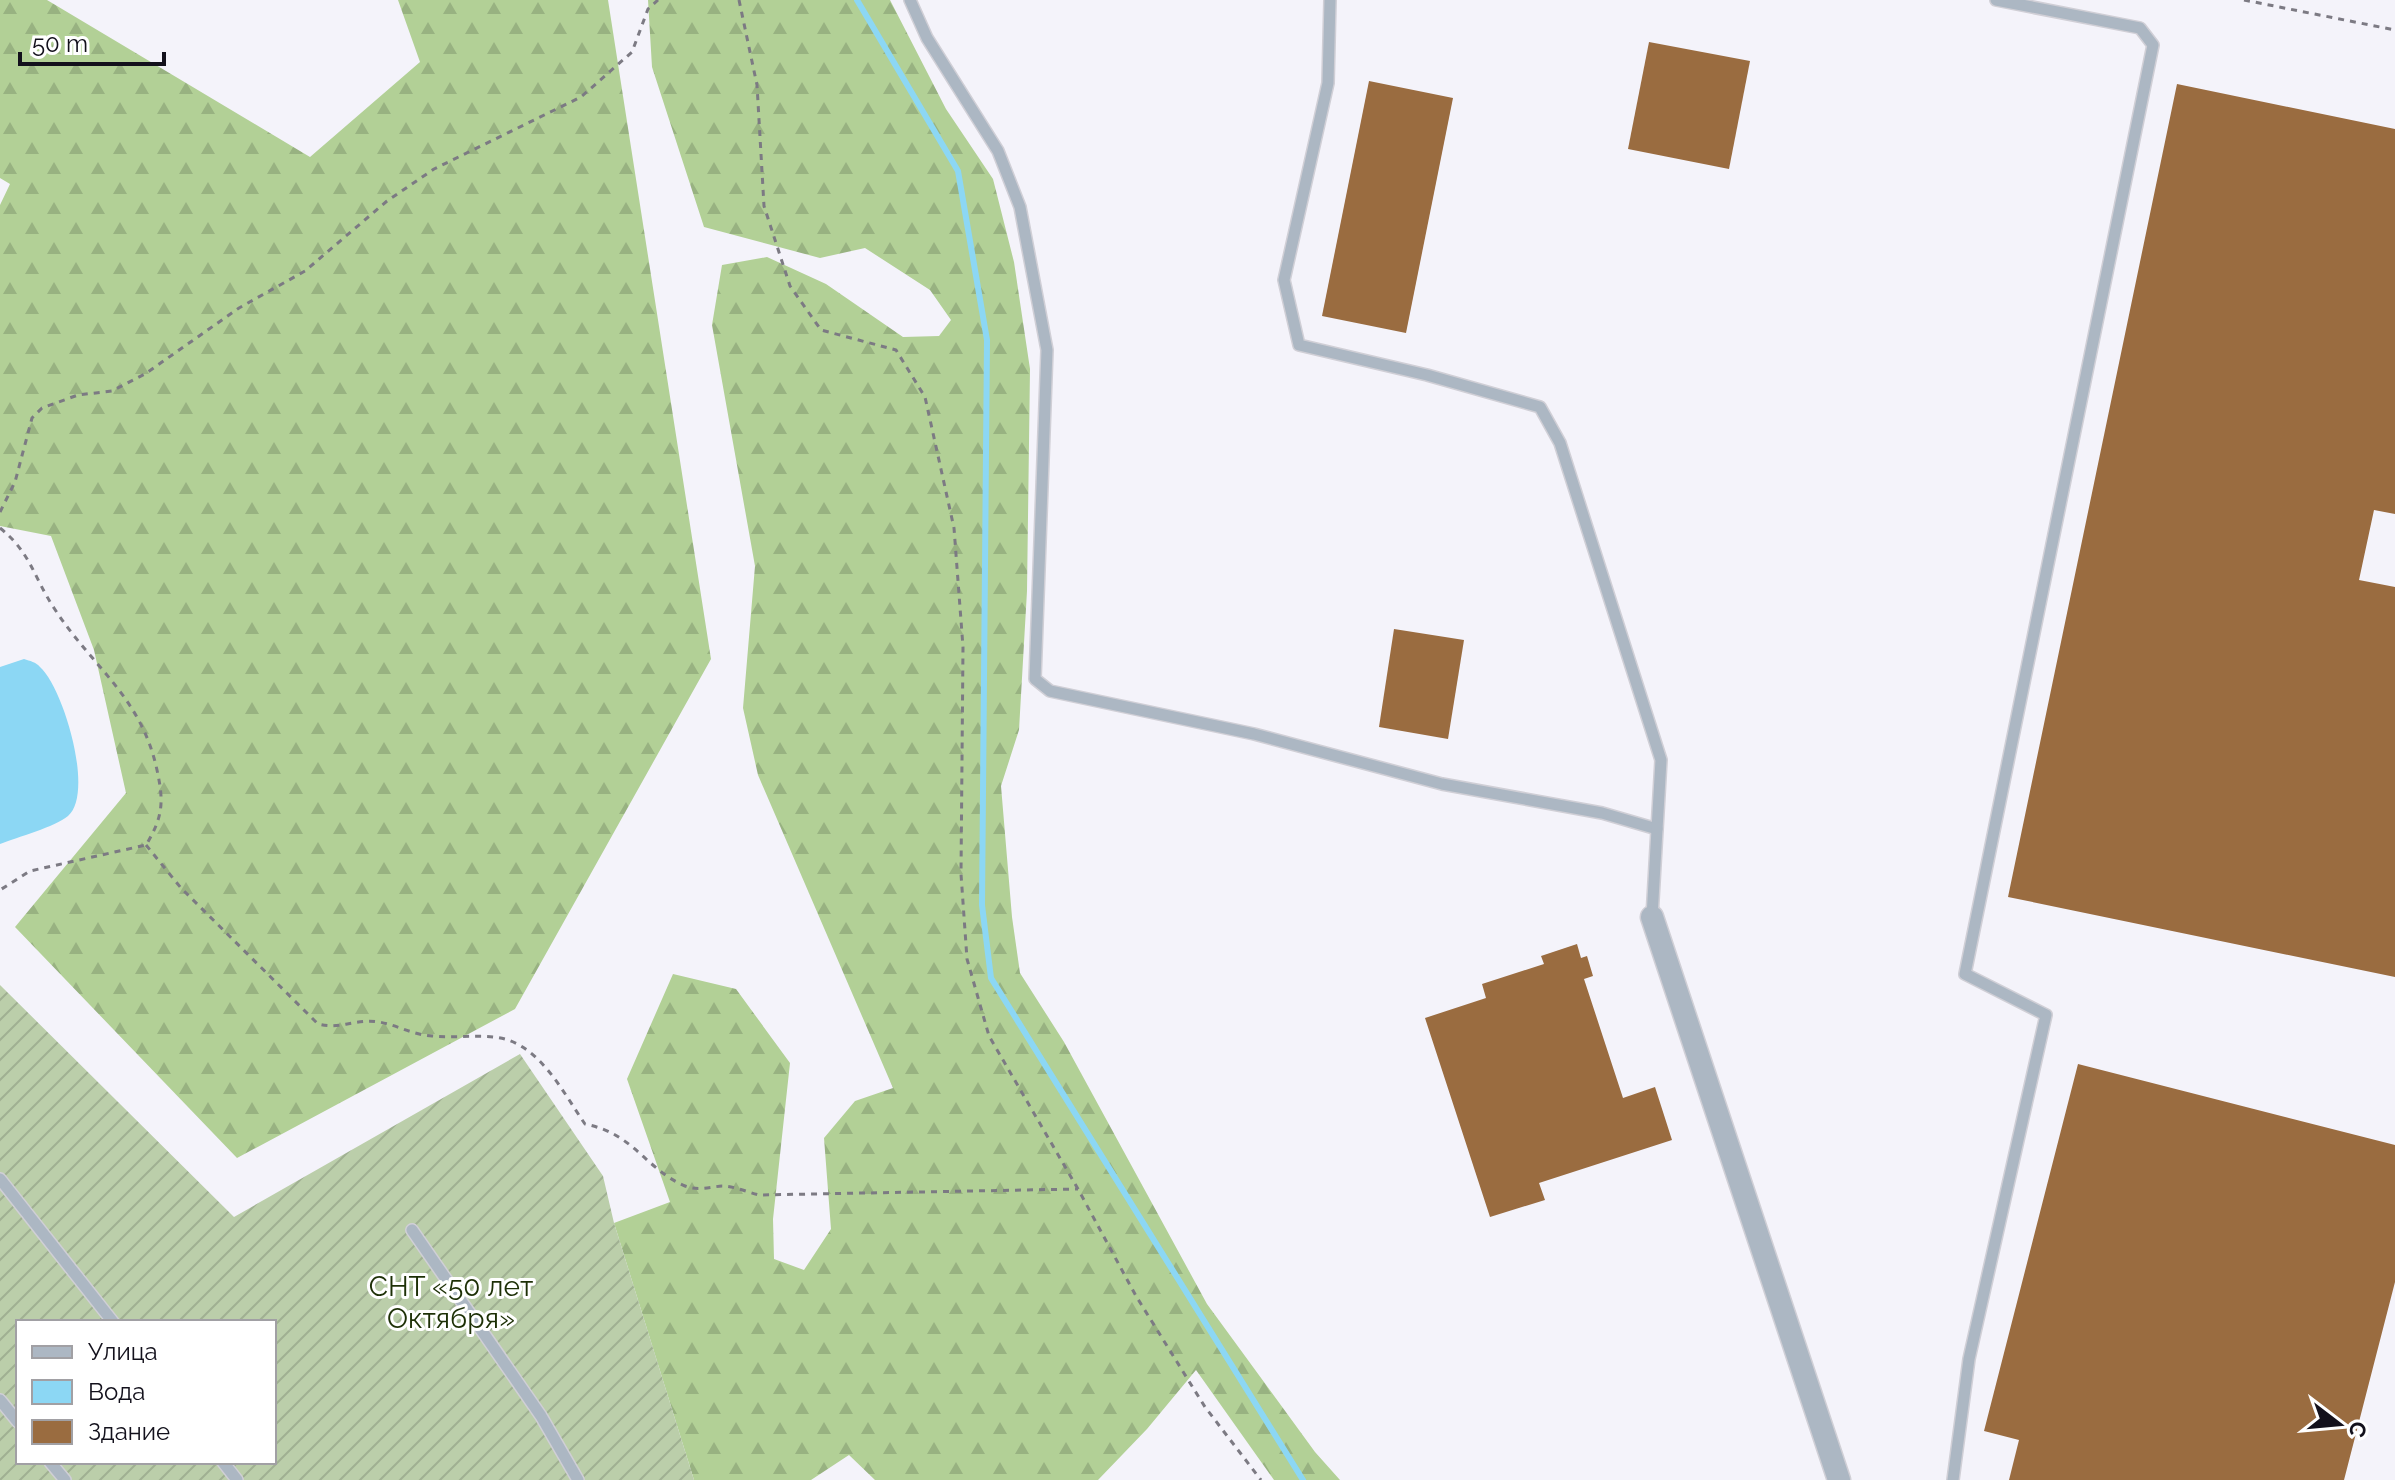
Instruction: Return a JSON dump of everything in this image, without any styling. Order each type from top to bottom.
[{"type":"street","points":[[1652,917],[1839,1480]]},
{"type":"lane","points":[[910,0],[927,38],[998,151],[1020,207],[1045,336],[1047,350],[1035,679],[1050,691],[1254,734],[1442,784],[1602,813],[1657,829]]},
{"type":"lane","points":[[1330,0],[1328,83],[1284,280],[1299,345],[1427,375],[1540,407],[1560,443],[1661,760],[1652,917]]},
{"type":"lane","points":[[1953,1480],[1969,1359],[2046,1015],[1965,974],[2153,45],[2140,28],[1996,0]]},
{"type":"lane","points":[[0,1179],[111,1320]]},
{"type":"lane","points":[[412,1230],[541,1416],[578,1480]]},
{"type":"lane","points":[[0,1400],[16,1420]]},
{"type":"lane","points":[[52,1464],[65,1480]]},
{"type":"lane","points":[[225,1464],[237,1480]]},
{"type":"path","points":[[0,512],[15,482],[32,418],[42,408],[78,395],[112,391],[145,374],[239,308],[305,271],[387,201],[434,169],[581,97],[632,52],[648,9],[658,0]]},
{"type":"path","points":[[739,0],[757,85],[764,206],[790,286],[821,330],[896,350],[925,397],[954,528],[963,647],[961,874],[967,959],[989,1036],[1136,1296],[1205,1407],[1261,1480]]},
{"type":"path","points":[[2244,0],[2395,30]]},
{"type":"path","points":[[0,528],[28,555],[53,607],[137,712],[151,744],[163,797],[160,822],[146,845],[30,871],[0,890]]},
{"type":"path","points":[[146,845],[181,888],[318,1024],[334,1028],[363,1021],[380,1022],[431,1036],[496,1037],[520,1043],[547,1069],[585,1124],[605,1128],[629,1142],[668,1177],[689,1188],[726,1186],[759,1195],[875,1190],[1078,1189]]},
{"type":"green space","points":[[0,0],[47,0],[310,157],[420,62],[398,0],[608,0],[711,659],[515,1009],[237,1158],[15,927],[126,793],[94,650],[51,536],[0,526],[0,205],[10,184],[0,178]]},
{"type":"green space","points":[[648,0],[890,0],[946,109],[993,179],[1014,262],[1030,369],[1027,591],[1019,730],[1001,786],[1020,973],[1064,1042],[1207,1304],[1315,1452],[1340,1480],[1274,1480],[1196,1370],[1147,1429],[1098,1480],[875,1480],[849,1455],[811,1480],[694,1480],[614,1223],[670,1202],[627,1079],[673,974],[736,989],[790,1063],[773,1219],[774,1259],[804,1270],[831,1229],[824,1138],[855,1101],[893,1088],[758,775],[743,708],[755,566],[712,325],[722,265],[767,257],[826,284],[903,337],[939,336],[951,320],[930,290],[865,248],[820,258],[704,227],[652,67]]},
{"type":"green space","name":"СНТ «50 лет Октября»","points":[[0,985],[234,1217],[520,1054],[603,1176],[614,1223],[694,1480],[0,1480]]},
{"type":"water","points":[[24,659],[40,667],[58,695],[73,740],[78,786],[75,804],[68,816],[46,828],[0,844],[0,667]]},
{"type":"building","points":[[1649,42],[1750,61],[1729,169],[1628,149]]},
{"type":"building","points":[[1369,81],[1453,98],[1406,333],[1322,316]]},
{"type":"building","points":[[2177,84],[2395,129],[2395,514],[2374,510],[2359,580],[2395,587],[2395,977],[2008,897]]},
{"type":"building","points":[[1394,629],[1464,640],[1448,739],[1379,727]]},
{"type":"building","points":[[1577,944],[1581,958],[1587,956],[1593,976],[1584,979],[1623,1098],[1655,1087],[1672,1140],[1539,1183],[1545,1200],[1490,1217],[1425,1018],[1486,998],[1482,984],[1544,964],[1541,956]]},
{"type":"building","points":[[2078,1064],[2395,1145],[2395,1282],[2344,1480],[2009,1480],[2019,1440],[1984,1431]]},
{"type":"waterway","points":[[857,0],[958,171],[987,340],[982,905],[991,978],[1303,1480]]}]
